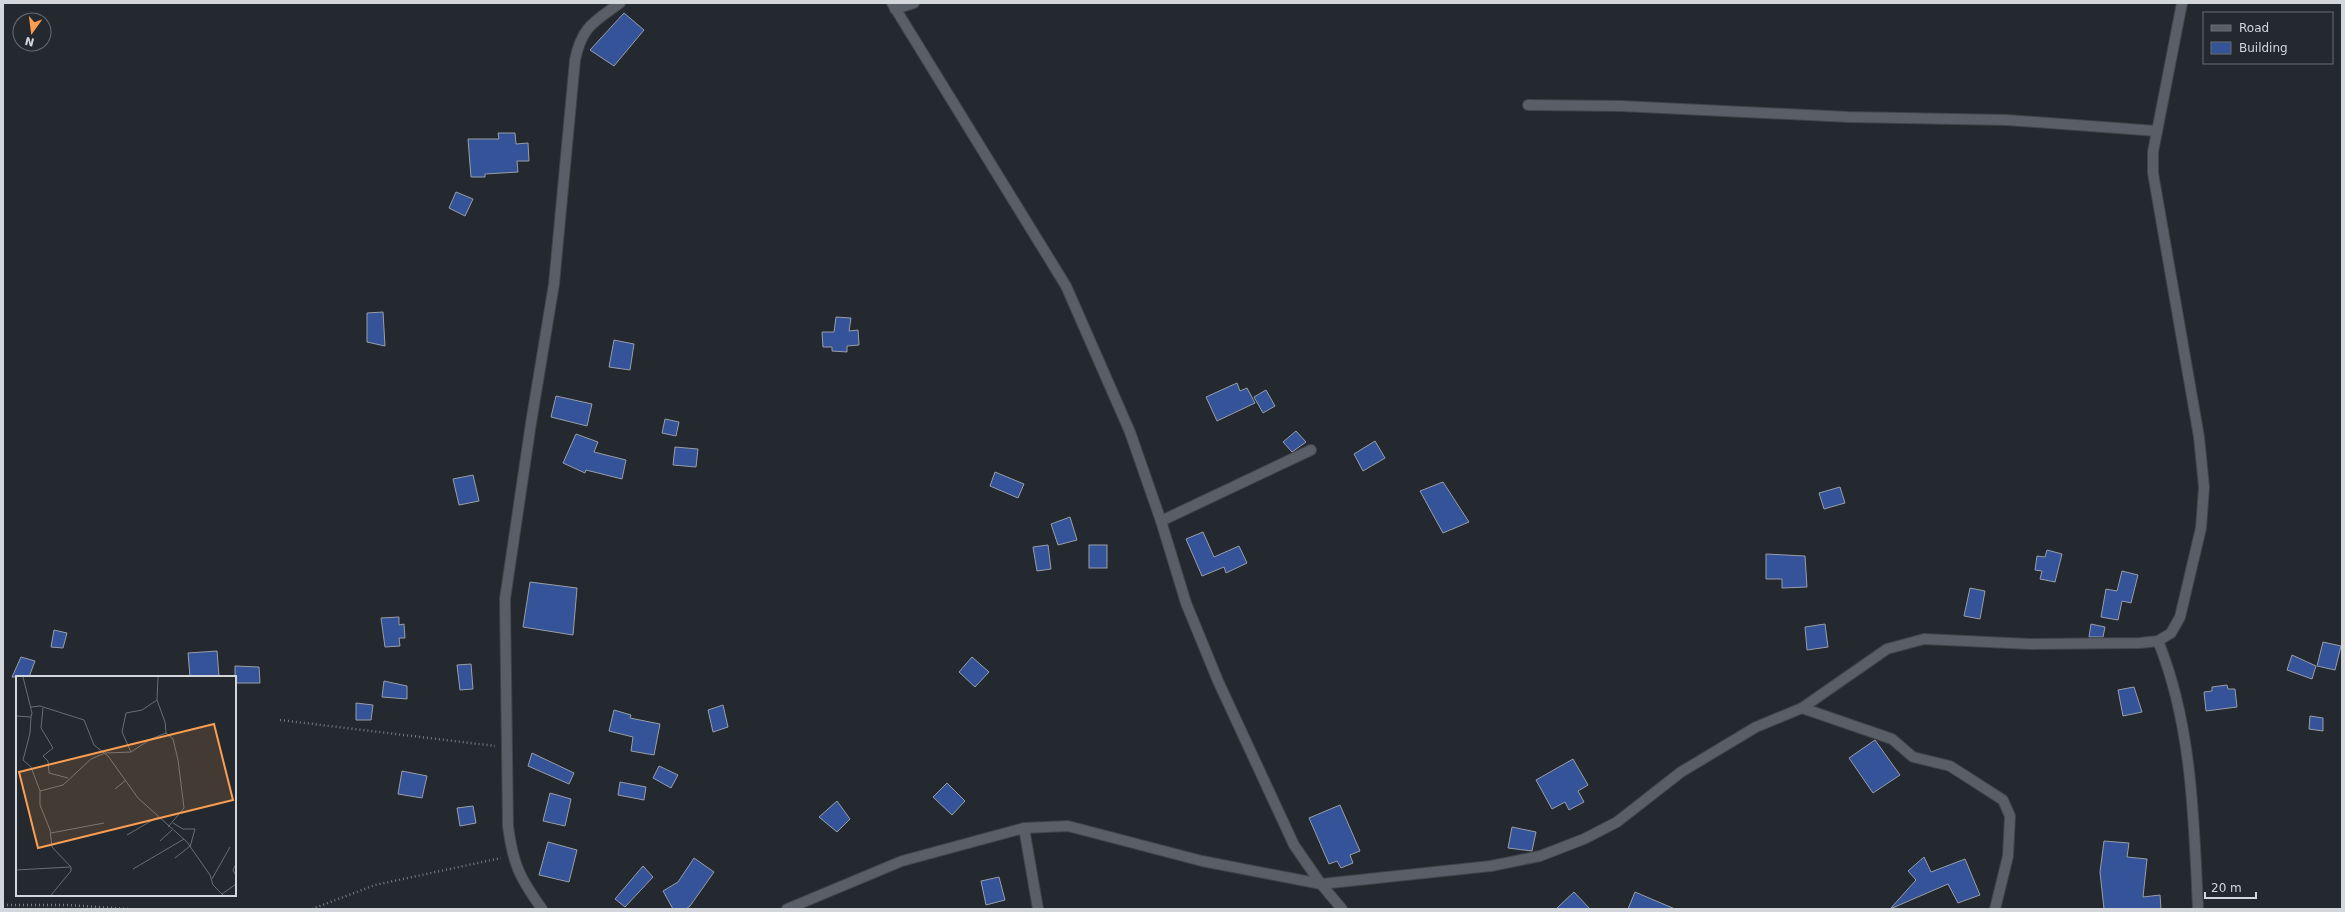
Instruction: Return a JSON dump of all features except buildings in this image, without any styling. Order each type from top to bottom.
[{"type":"street","points":[[542,909],[524,883],[512,856],[508,826],[505,599],[531,423],[554,284],[575,60],[579,40],[588,26],[620,3]]},
{"type":"street","points":[[914,3],[893,6],[1066,286],[1130,432],[1161,521],[1186,604],[1218,681],[1294,844],[1321,884],[1342,909]]},
{"type":"street","points":[[787,909],[902,861],[1024,828],[1068,826],[1202,861],[1321,884],[1490,866],[1540,856],[1584,839],[1617,822],[1681,772],[1756,727],[1802,708],[1887,649],[1924,639],[2030,644],[2140,643],[2158,641],[2171,634],[2180,617],[2201,528],[2204,487],[2199,437],[2153,173],[2153,152],[2182,3]]},
{"type":"street","points":[[1528,105],[1621,106],[1849,116],[2007,120],[2157,131]]},
{"type":"street","points":[[1161,521],[1311,450]]},
{"type":"street","points":[[2158,641],[2171,673],[2191,782],[2198,909]]},
{"type":"street","points":[[1802,708],[1892,739],[1913,757],[1950,766],[2003,800],[2010,816],[2008,856],[1995,909]]},
{"type":"street","points":[[1024,828],[1038,909]]},
{"type":"path","points":[[280,720],[507,748]]},
{"type":"path","points":[[312,909],[375,885],[512,856]]},
{"type":"path","points":[[3,905],[69,905],[129,909]]}]
